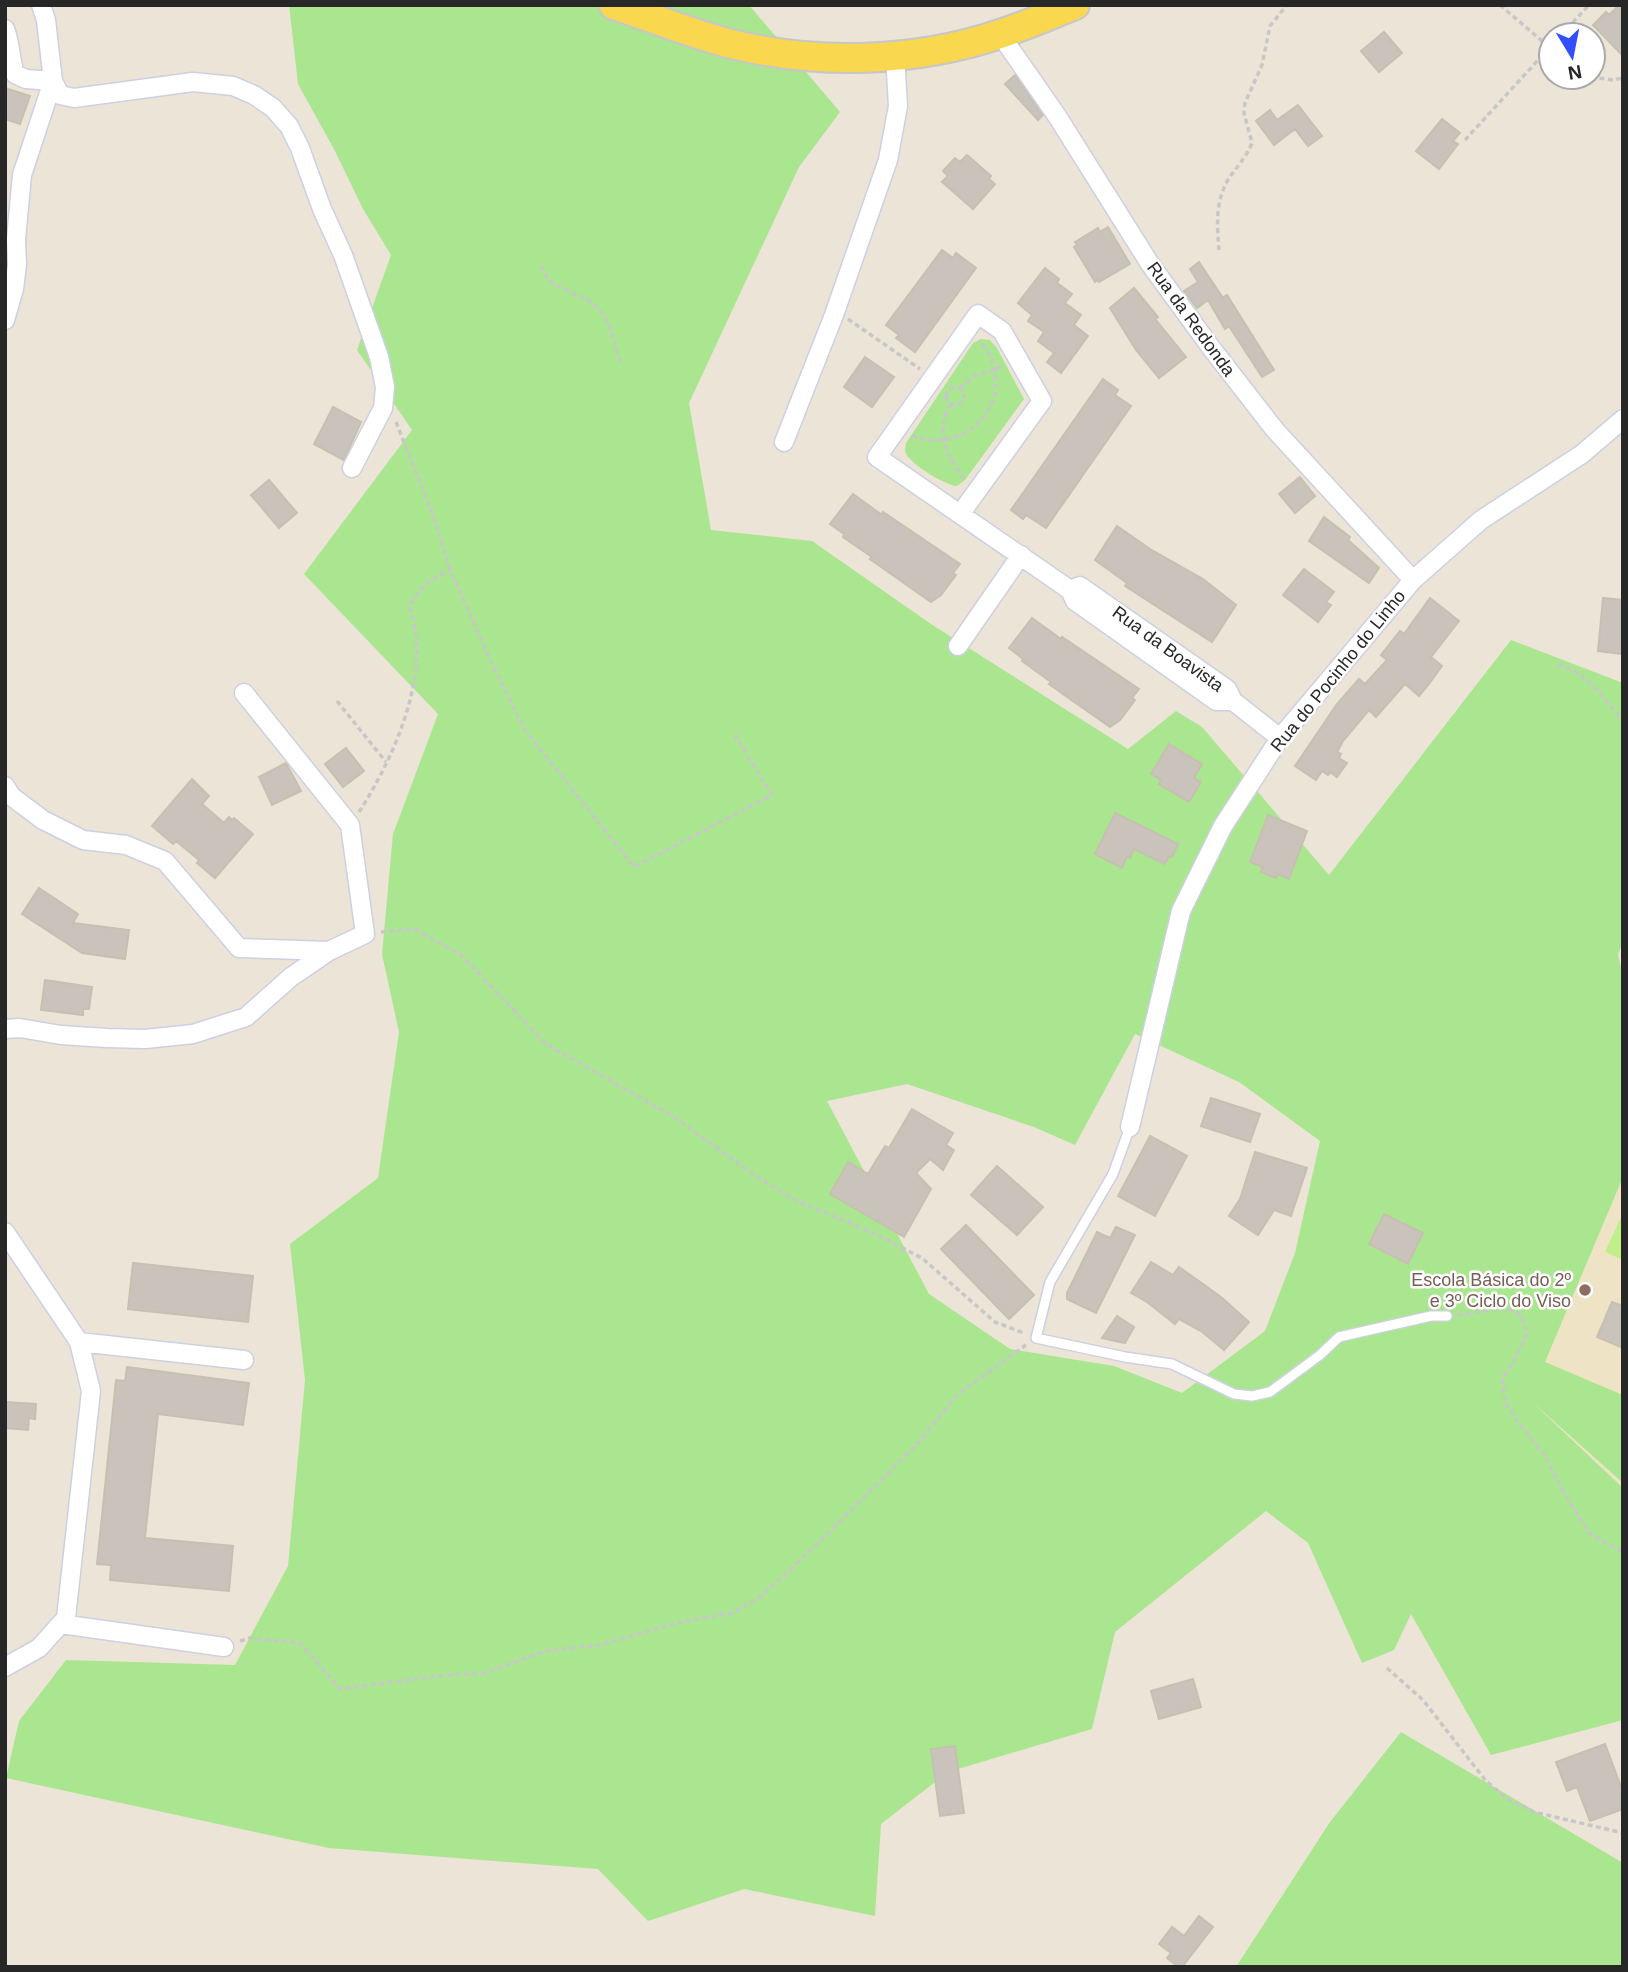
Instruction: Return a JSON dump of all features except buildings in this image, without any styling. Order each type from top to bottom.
[{"type":"main road","points":[[614,5],[730,43],[825,58],[895,55],[955,47],[1000,34],[1075,5]]},
{"type":"street","points":[[41,5],[47,20],[53,81],[60,95],[74,98],[193,82],[233,86],[254,95],[273,108],[289,126],[343,255],[379,357],[385,387],[383,408],[352,468]]},
{"type":"street","points":[[5,29],[10,41],[9,58],[15,74],[26,79],[53,81]]},
{"type":"street","name":"Rua da Redonda","points":[[1000,34],[1057,116],[1150,264],[1212,349],[1275,430],[1413,580]]},
{"type":"street","points":[[784,442],[836,310],[888,160],[898,106],[895,55]]},
{"type":"street","points":[[5,320],[14,289],[17,265],[11,243],[22,175],[53,81]]},
{"type":"street","points":[[933,378],[978,314],[1002,331],[1042,401],[961,513]]},
{"type":"street","name":"Rua da Boavista","points":[[933,378],[877,457],[1070,590],[1075,601],[1216,701],[1233,701],[1280,738]]},
{"type":"street","name":"Rua do Pocinho do Linho","points":[[1130,1127],[1181,911],[1223,826],[1280,738],[1413,580],[1480,520],[1581,454],[1623,419]]},
{"type":"street","points":[[958,646],[1021,555]]},
{"type":"street","points":[[5,1029],[20,1028],[107,1038],[145,1039],[193,1034],[246,1017],[291,977],[329,951],[365,934],[350,825],[244,693]]},
{"type":"street","points":[[5,786],[11,796],[43,820],[83,840],[126,845],[165,861],[239,948],[329,951]]},
{"type":"street","points":[[5,1232],[79,1342],[91,1391],[66,1618],[39,1648],[5,1667]]},
{"type":"street","points":[[79,1342],[244,1360]]},
{"type":"street","points":[[61,1624],[224,1647]]},
{"type":"lane","points":[[1130,1127],[1113,1174],[1050,1282],[1036,1338],[1172,1364],[1234,1394],[1252,1396],[1270,1392],[1320,1355],[1339,1337],[1431,1315],[1447,1316]]},
{"type":"path","points":[[1219,250],[1217,223],[1222,192],[1252,143],[1244,113],[1245,103],[1262,65],[1270,26],[1287,5]]},
{"type":"path","points":[[1500,5],[1537,35]]},
{"type":"path","points":[[1574,21],[1588,5]]},
{"type":"path","points":[[1465,141],[1537,62]]},
{"type":"path","points":[[541,266],[550,282],[592,302],[602,313],[609,325],[621,363]]},
{"type":"path","points":[[836,310],[933,378]]},
{"type":"path","points":[[910,436],[944,441],[971,430],[990,410],[996,390],[994,369],[992,360],[979,340]]},
{"type":"path","points":[[960,388],[965,396],[963,402],[951,404],[947,400],[947,391],[952,387],[960,388],[975,376],[1006,366]]},
{"type":"path","points":[[951,404],[943,423],[944,441],[950,460],[965,480]]},
{"type":"path","points":[[395,420],[433,515],[450,569],[491,662],[525,730],[634,867],[772,796],[735,736]]},
{"type":"path","points":[[350,825],[373,790],[411,696],[417,647],[410,604],[424,585],[450,569]]},
{"type":"path","points":[[1559,665],[1574,669],[1587,678],[1623,722]]},
{"type":"path","points":[[337,701],[386,762]]},
{"type":"path","points":[[365,934],[414,929],[460,954],[545,1044],[673,1116],[754,1175],[797,1201],[869,1231],[922,1258],[995,1322],[1036,1338]]},
{"type":"path","points":[[1447,1316],[1505,1308],[1521,1315],[1527,1333],[1502,1379],[1505,1402],[1544,1454],[1564,1493],[1590,1534],[1623,1552]]},
{"type":"path","points":[[224,1647],[250,1638],[300,1643],[340,1689],[437,1676],[484,1673],[545,1651],[600,1645],[681,1622],[732,1613],[760,1597],[808,1553],[917,1444],[957,1395],[1036,1338]]},
{"type":"path","points":[[1387,1668],[1423,1700],[1486,1781],[1507,1800],[1534,1812],[1623,1833]]},
{"type":"shaded area","name":"Escola Básica do 2º e 3º Ciclo do Viso","points":[[1623,1101],[1623,1488],[1512,1382]]},
{"type":"green space","points":[[289,5],[749,5],[840,112],[799,167],[689,403],[711,530],[812,541],[931,624],[1128,749],[1176,711],[1202,727],[1329,875],[1511,640],[1623,683],[1623,941],[1618,955],[1623,975],[1623,1177],[1545,1362],[1623,1395],[1623,1483],[1531,1401],[1623,1488],[1623,1720],[1491,1755],[1411,1614],[1394,1650],[1362,1663],[1308,1543],[1266,1511],[1115,1632],[1092,1729],[948,1772],[881,1824],[875,1916],[744,1889],[648,1921],[598,1869],[329,1848],[6,1778],[19,1721],[66,1660],[235,1665],[288,1566],[305,1380],[290,1244],[378,1178],[399,1032],[382,954],[393,834],[438,714],[304,574],[412,430],[357,350],[391,255],[363,209],[298,84]],"holes":[[[1135,1034],[1239,1082],[1320,1141],[1295,1253],[1265,1331],[1182,1393],[1114,1366],[1010,1349],[929,1294],[827,1101],[907,1084],[1034,1127],[1075,1145]]]},
{"type":"green space","points":[[981,339],[990,340],[997,348],[1024,399],[965,480],[957,486],[939,479],[913,462],[906,455],[906,443],[973,343]]},
{"type":"green space","points":[[1623,1213],[1623,1260],[1605,1252]]},
{"type":"green space","points":[[1401,1732],[1623,1863],[1623,1967],[1236,1967],[1330,1822]]},
{"type":"place","name":"Escola Básica do 2º e 3º Ciclo do Viso","points":[[1585,1290]]}]
